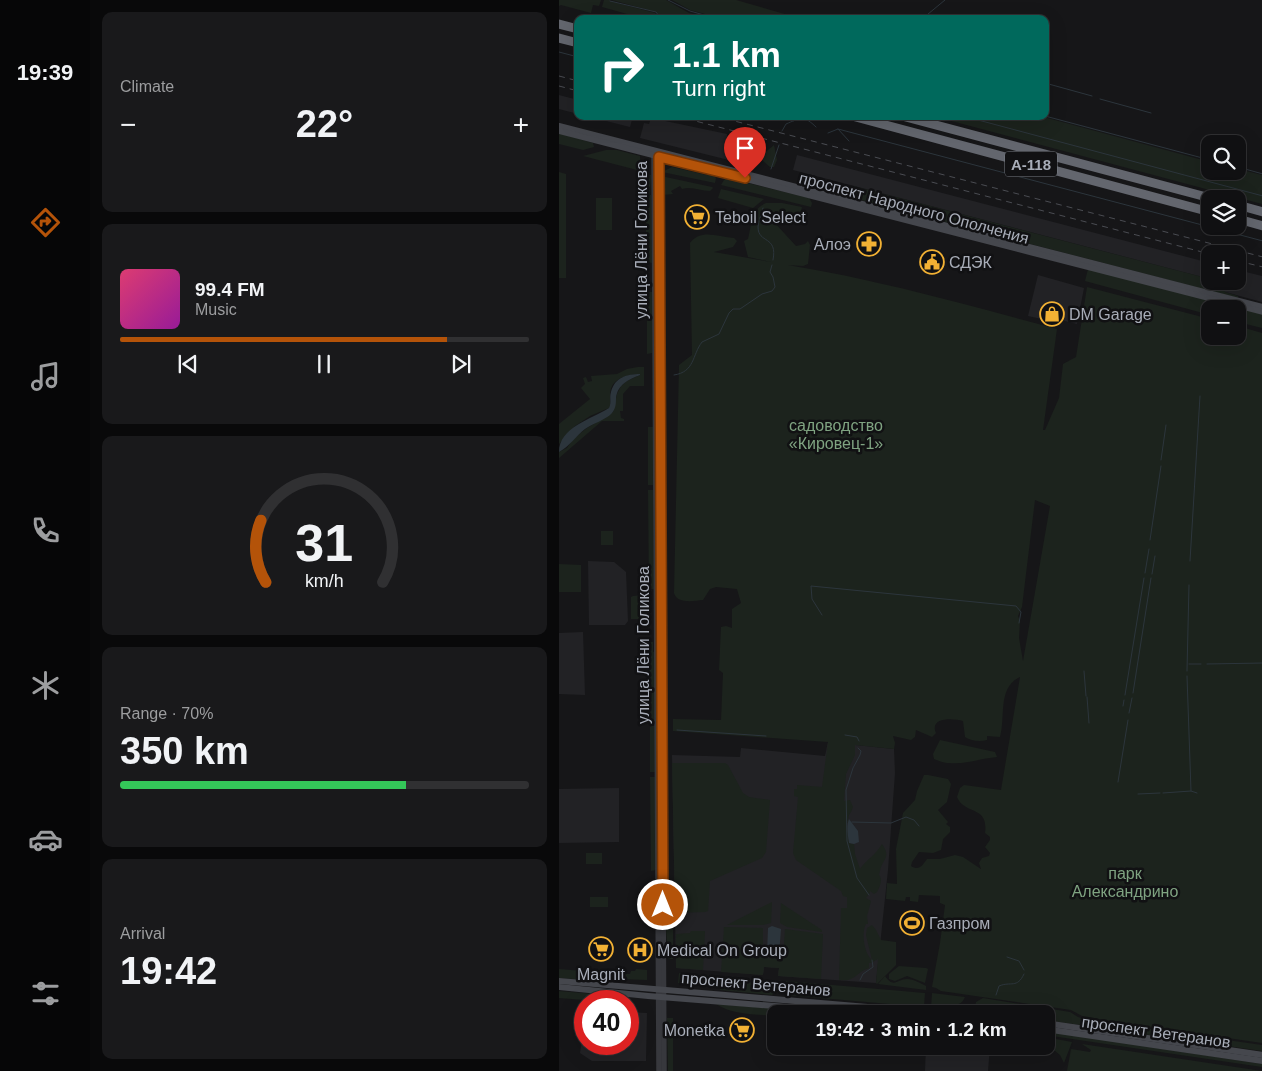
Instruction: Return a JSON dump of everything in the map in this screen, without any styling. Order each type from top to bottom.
[{"type":"highway","points":[[559,24],[574,29]]},
{"type":"highway","points":[[559,38],[574,42]]},
{"type":"highway","name":"А-118","points":[[867,120],[1201,210]]},
{"type":"highway","name":"А-118","points":[[917,120],[1201,196]]},
{"type":"highway","points":[[1246,207],[1262,212]]},
{"type":"highway","points":[[1246,221],[1262,226]]},
{"type":"main road","name":"проспект Народного Ополчения","points":[[559,126],[657,154],[1262,312]]},
{"type":"main road","name":"проспект Народного Ополчения","points":[[559,131],[1262,307]]},
{"type":"main road","name":"проспект Ветеранов","points":[[559,981],[842,1005]]},
{"type":"main road","name":"проспект Ветеранов","points":[[559,987],[767,1005]]},
{"type":"main road","name":"проспект Ветеранов","points":[[1055,1024],[1262,1055]]},
{"type":"main road","name":"проспект Ветеранов","points":[[1055,1030],[1262,1061]]},
{"type":"street","name":"улица Лёни Голикова","points":[[657,154],[661,990],[665,1071]]},
{"type":"street","name":"улица Лёни Голикова","points":[[659,1071],[662,997]]},
{"type":"shaded area","points":[[559,95],[574,99],[574,113],[559,109]]},
{"type":"shaded area","points":[[602,120],[632,120],[630,127]]},
{"type":"shaded area","points":[[650,120],[660,120],[727,134],[727,137],[758,145],[753,166],[640,138],[644,123],[649,124]]},
{"type":"shaded area","points":[[797,155],[1201,261],[1201,277],[793,170]]},
{"type":"shaded area","points":[[1246,272],[1262,276],[1262,302],[1225,292],[1224,290],[1246,290]]},
{"type":"shaded area","points":[[1038,275],[1084,288],[1077,324],[1061,320],[1060,323],[1028,316]]},
{"type":"shaded area","points":[[640,374],[621,386],[617,393],[612,413],[585,429],[559,452],[560,443],[570,430],[609,408],[610,396],[615,383],[622,377]]},
{"type":"shaded area","points":[[588,561],[614,562],[626,572],[628,621],[625,625],[589,625]]},
{"type":"shaded area","points":[[583,632],[585,695],[559,694],[559,633]]},
{"type":"shaded area","points":[[828,742],[894,749],[895,773],[888,870],[876,983],[778,976],[779,968],[764,967],[763,975],[676,968],[672,755],[740,757],[741,748],[825,756]]},
{"type":"shaded area","points":[[619,788],[619,842],[559,843],[559,789]]},
{"type":"shaded area","points":[[849,819],[858,831],[859,842],[854,844],[849,843],[847,828]]},
{"type":"shaded area","points":[[772,926],[781,929],[779,955],[767,955],[768,928]]},
{"type":"shaded area","points":[[639,1013],[647,1013],[646,1061],[592,1061],[583,1055],[639,1055]]},
{"type":"shaded area","points":[[926,1055],[989,1055],[988,1071],[925,1071]]},
{"type":"green space","points":[[559,0],[601,0],[599,6],[593,5],[591,13],[559,6]]},
{"type":"green space","points":[[604,0],[610,0],[657,15],[631,15],[602,7]]},
{"type":"green space","points":[[612,0],[666,0],[689,13],[697,15],[659,15],[656,12]]},
{"type":"green space","points":[[672,0],[736,0],[788,15],[709,15],[690,10]]},
{"type":"green space","points":[[1049,118],[1201,160],[1201,180],[1246,180],[1246,171],[1262,175],[1262,204],[1246,200],[1246,190],[1210,190],[948,120],[1049,120]]},
{"type":"green space","points":[[559,133],[593,143],[594,147],[583,150],[559,144]]},
{"type":"green space","points":[[774,145],[777,160],[774,167],[770,167],[763,161],[762,155]]},
{"type":"green space","points":[[606,150],[617,150],[640,156],[641,171],[583,156]]},
{"type":"green space","points":[[672,167],[707,175],[712,174],[716,178],[715,183],[662,172]]},
{"type":"green space","points":[[559,172],[566,174],[566,278],[559,278]]},
{"type":"green space","points":[[646,174],[651,175],[652,263],[646,260]]},
{"type":"green space","points":[[661,176],[713,188],[710,191],[706,191],[689,188],[682,189],[680,186],[671,191],[673,194],[662,195]]},
{"type":"green space","points":[[727,178],[809,198],[812,203],[811,207],[721,185]]},
{"type":"green space","points":[[853,186],[1201,277],[1201,288],[850,197]]},
{"type":"green space","points":[[721,189],[764,199],[753,208],[718,198]]},
{"type":"green space","points":[[596,198],[612,198],[612,230],[596,230]]},
{"type":"green space","points":[[766,203],[782,203],[802,207],[800,215],[775,211],[773,221],[796,246],[805,244],[808,241],[810,245],[808,264],[803,266],[788,265],[890,286],[1057,329],[1043,430],[1045,430],[1059,398],[1063,364],[1076,357],[1087,287],[1201,317],[1201,345],[1246,345],[1246,328],[1262,333],[1262,1043],[1084,1017],[1071,1010],[1055,1008],[1055,1005],[1037,1005],[941,991],[932,987],[945,905],[940,903],[940,896],[919,895],[918,902],[910,901],[910,897],[906,897],[905,901],[886,899],[887,883],[897,884],[896,849],[903,813],[915,800],[924,775],[948,779],[951,784],[947,802],[938,810],[948,822],[946,824],[950,827],[950,832],[943,839],[941,850],[933,853],[919,852],[911,866],[918,868],[927,859],[940,859],[955,855],[963,857],[981,869],[979,863],[982,858],[989,856],[990,853],[985,847],[990,837],[985,833],[985,824],[980,814],[960,803],[957,797],[960,788],[964,785],[1001,790],[1020,677],[1008,688],[1005,695],[1000,737],[987,736],[987,740],[981,741],[970,739],[965,737],[963,721],[948,719],[939,721],[936,724],[936,733],[932,737],[916,730],[915,737],[911,740],[893,736],[894,749],[855,745],[855,755],[846,774],[844,801],[850,800],[853,807],[847,824],[849,843],[854,844],[860,869],[877,852],[882,844],[886,852],[879,873],[881,883],[879,888],[874,894],[870,891],[866,898],[871,901],[867,916],[868,924],[864,928],[864,943],[867,953],[872,960],[866,935],[867,928],[872,925],[881,940],[896,942],[896,965],[877,984],[878,959],[869,963],[869,968],[849,980],[839,980],[841,908],[847,908],[847,897],[843,896],[841,891],[796,860],[793,853],[798,797],[794,796],[794,789],[797,789],[797,785],[822,787],[828,742],[673,731],[673,719],[721,720],[723,673],[719,670],[721,627],[732,628],[732,609],[741,603],[737,589],[716,587],[710,589],[703,600],[695,601],[678,599],[674,593],[679,365],[692,355],[690,243],[694,238],[705,235],[734,238],[737,241],[733,247],[714,252],[771,262],[748,257],[744,241],[748,239],[754,214]],"holes":[[[1035,500],[1050,506],[1023,661],[1018,616],[1022,607]]]},
{"type":"green space","points":[[1088,269],[1208,300],[1201,300],[1201,313],[1085,281]]},
{"type":"green space","points":[[1207,290],[1225,290],[1225,292],[1238,296],[1238,298]]},
{"type":"green space","points":[[647,292],[652,292],[652,353],[647,354]]},
{"type":"green space","points":[[1246,310],[1262,314],[1262,328],[1246,324]]},
{"type":"green space","points":[[644,367],[644,386],[630,386],[623,394],[623,411],[620,411],[621,418],[624,421],[602,421],[559,458],[559,452],[567,448],[573,439],[613,412],[621,386],[640,374],[629,375],[616,381],[611,390],[609,408],[590,416],[575,426],[559,444],[559,424],[590,399],[581,388],[585,384],[583,378],[586,377],[588,382],[592,381],[591,376],[617,374],[627,369]]},
{"type":"green space","points":[[648,427],[653,427],[653,485],[648,485]]},
{"type":"green space","points":[[648,490],[653,490],[654,589],[649,589]]},
{"type":"green space","points":[[601,531],[613,531],[613,545],[601,545]]},
{"type":"green space","points":[[559,564],[581,565],[581,592],[559,592]]},
{"type":"green space","points":[[645,595],[645,619],[631,619],[631,597]]},
{"type":"green space","points":[[649,642],[653,642],[654,652],[655,721],[650,721]]},
{"type":"green space","points":[[655,726],[655,772],[650,772],[650,727]]},
{"type":"green space","points":[[940,740],[995,752],[997,757],[957,763],[942,762],[934,759],[933,754]]},
{"type":"green space","points":[[672,763],[725,763],[728,765],[743,793],[749,797],[770,800],[766,852],[762,858],[710,881],[708,911],[705,912],[675,913]]},
{"type":"green space","points":[[650,777],[655,777],[656,870],[651,871]]},
{"type":"green space","points":[[586,853],[602,853],[602,864],[586,864]]},
{"type":"green space","points":[[590,897],[608,897],[608,907],[590,907]]},
{"type":"green space","points":[[772,902],[771,923],[763,925],[727,925]]},
{"type":"green space","points":[[781,903],[822,930],[822,932],[787,927],[780,923]]},
{"type":"green space","points":[[724,927],[763,928],[763,958],[783,959],[785,929],[823,934],[821,979],[778,976],[779,968],[764,967],[763,975],[721,972]]},
{"type":"green space","points":[[666,928],[673,928],[673,959],[668,959]]},
{"type":"green space","points":[[691,931],[705,931],[703,970],[676,968],[676,934],[690,933]]},
{"type":"green space","points":[[899,966],[928,969],[925,983],[907,976],[895,981],[889,979],[889,974]]},
{"type":"green space","points":[[559,969],[595,972],[604,981],[559,978]]},
{"type":"green space","points":[[636,969],[647,970],[647,980],[620,979],[606,973],[630,974],[631,971]]},
{"type":"green space","points":[[679,973],[727,977],[703,985],[678,983]]},
{"type":"green space","points":[[885,976],[893,983],[904,979],[915,980],[926,986],[926,990],[878,984]]},
{"type":"green space","points":[[736,981],[771,984],[774,993],[772,995],[720,990],[722,986]]},
{"type":"green space","points":[[786,981],[925,993],[924,1005],[901,1005],[786,995]]},
{"type":"green space","points":[[559,991],[574,992],[574,999],[559,998]]},
{"type":"green space","points":[[932,993],[965,997],[959,1004],[931,1005]]},
{"type":"green space","points":[[983,998],[1026,1005],[975,1005],[976,1002]]},
{"type":"green space","points":[[716,1004],[767,1008],[767,1015],[737,1012]]},
{"type":"green space","points":[[1055,1010],[1070,1012],[1087,1020],[1262,1045],[1262,1051],[1055,1021]]},
{"type":"green space","points":[[667,1018],[673,1018],[673,1071],[668,1071]]},
{"type":"green space","points":[[1055,1033],[1262,1064],[1262,1067],[1055,1036]]},
{"type":"green space","points":[[1055,1039],[1072,1042],[1064,1063],[1060,1055],[1055,1051]]},
{"type":"green space","points":[[1082,1044],[1262,1071],[1067,1071],[1071,1049],[1090,1052],[1091,1050]]},
{"type":"waterway","points":[[668,0],[690,11],[704,15]]},
{"type":"waterway","points":[[927,15],[945,0]]},
{"type":"waterway","points":[[610,1],[656,12],[658,15]]},
{"type":"waterway","points":[[559,52],[574,56]]},
{"type":"waterway","points":[[1049,84],[1092,96]]},
{"type":"waterway","points":[[1100,99],[1151,113]]},
{"type":"waterway","points":[[1049,117],[1201,158]]},
{"type":"waterway","points":[[782,131],[786,124],[795,120]]},
{"type":"waterway","points":[[806,120],[816,127]]},
{"type":"waterway","points":[[978,120],[1263,196]]},
{"type":"waterway","points":[[838,129],[849,141]]},
{"type":"waterway","points":[[828,133],[838,129],[1263,241]]},
{"type":"waterway","points":[[771,169],[779,145]]},
{"type":"waterway","points":[[1246,169],[1263,174]]},
{"type":"waterway","points":[[763,208],[758,227],[761,236],[773,247],[773,260]]},
{"type":"waterway","points":[[674,375],[681,373],[689,367],[702,342],[719,334],[729,313],[733,309],[740,309],[762,294],[772,291],[775,287],[770,272],[772,265]]},
{"type":"waterway","points":[[1190,561],[1200,396]]},
{"type":"waterway","points":[[1161,460],[1166,425]]},
{"type":"waterway","points":[[1150,540],[1161,466]]},
{"type":"waterway","points":[[1145,573],[1149,549]]},
{"type":"waterway","points":[[1152,574],[1155,556]]},
{"type":"waterway","points":[[1125,695],[1144,578]]},
{"type":"waterway","points":[[1133,693],[1151,578]]},
{"type":"waterway","points":[[1187,671],[1189,585]]},
{"type":"waterway","points":[[822,615],[812,599],[811,586],[1016,606],[1021,612],[1019,623]]},
{"type":"waterway","points":[[1207,664],[1263,663]]},
{"type":"waterway","points":[[1189,664],[1201,664]]},
{"type":"waterway","points":[[1084,671],[1086,696]]},
{"type":"waterway","points":[[1187,676],[1191,791]]},
{"type":"waterway","points":[[1087,697],[1089,723]]},
{"type":"waterway","points":[[1129,713],[1132,698]]},
{"type":"waterway","points":[[1123,706],[1124,700]]},
{"type":"waterway","points":[[1118,782],[1128,720]]},
{"type":"waterway","points":[[677,730],[766,736]]},
{"type":"waterway","points":[[845,735],[857,737],[859,741]]},
{"type":"waterway","points":[[858,748],[861,751],[860,755],[853,768],[846,790],[847,841],[857,878],[869,895]]},
{"type":"waterway","points":[[1163,793],[1191,791],[1197,793]]},
{"type":"waterway","points":[[1138,794],[1160,793]]},
{"type":"waterway","points":[[852,822],[891,823],[906,817],[914,820],[919,826]]},
{"type":"waterway","points":[[1007,957],[1019,961],[1024,970]]},
{"type":"waterway","points":[[860,980],[863,974],[873,967],[872,960]]},
{"type":"waterway","points":[[996,995],[999,986],[1019,982],[1024,974]]},
{"type":"railway","points":[[559,76],[574,80]]},
{"type":"railway","points":[[559,86],[574,90]]},
{"type":"railway","points":[[691,120],[1201,252]]},
{"type":"railway","points":[[731,120],[1263,257]]},
{"type":"railway","points":[[1246,263],[1263,267]]},
{"type":"place","name":"Teboil Select","points":[[697,217]]},
{"type":"place","name":"Алоэ","points":[[869,244]]},
{"type":"place","name":"СДЭК","points":[[932,262]]},
{"type":"place","name":"DM Garage","points":[[1052,314]]},
{"type":"place","name":"Газпром","points":[[912,923]]},
{"type":"place","name":"Magnit","points":[[601,949]]},
{"type":"place","name":"Medical On Group","points":[[640,950]]},
{"type":"place","name":"Monetka","points":[[742,1030]]},
{"type":"route","points":[[663,905],[659,157],[745,178]]},
{"type":"park label","name":"садоводство «Кировец-1»","points":[[836,434]]},
{"type":"park label","name":"парк Александрино","points":[[1125,882]]}]
